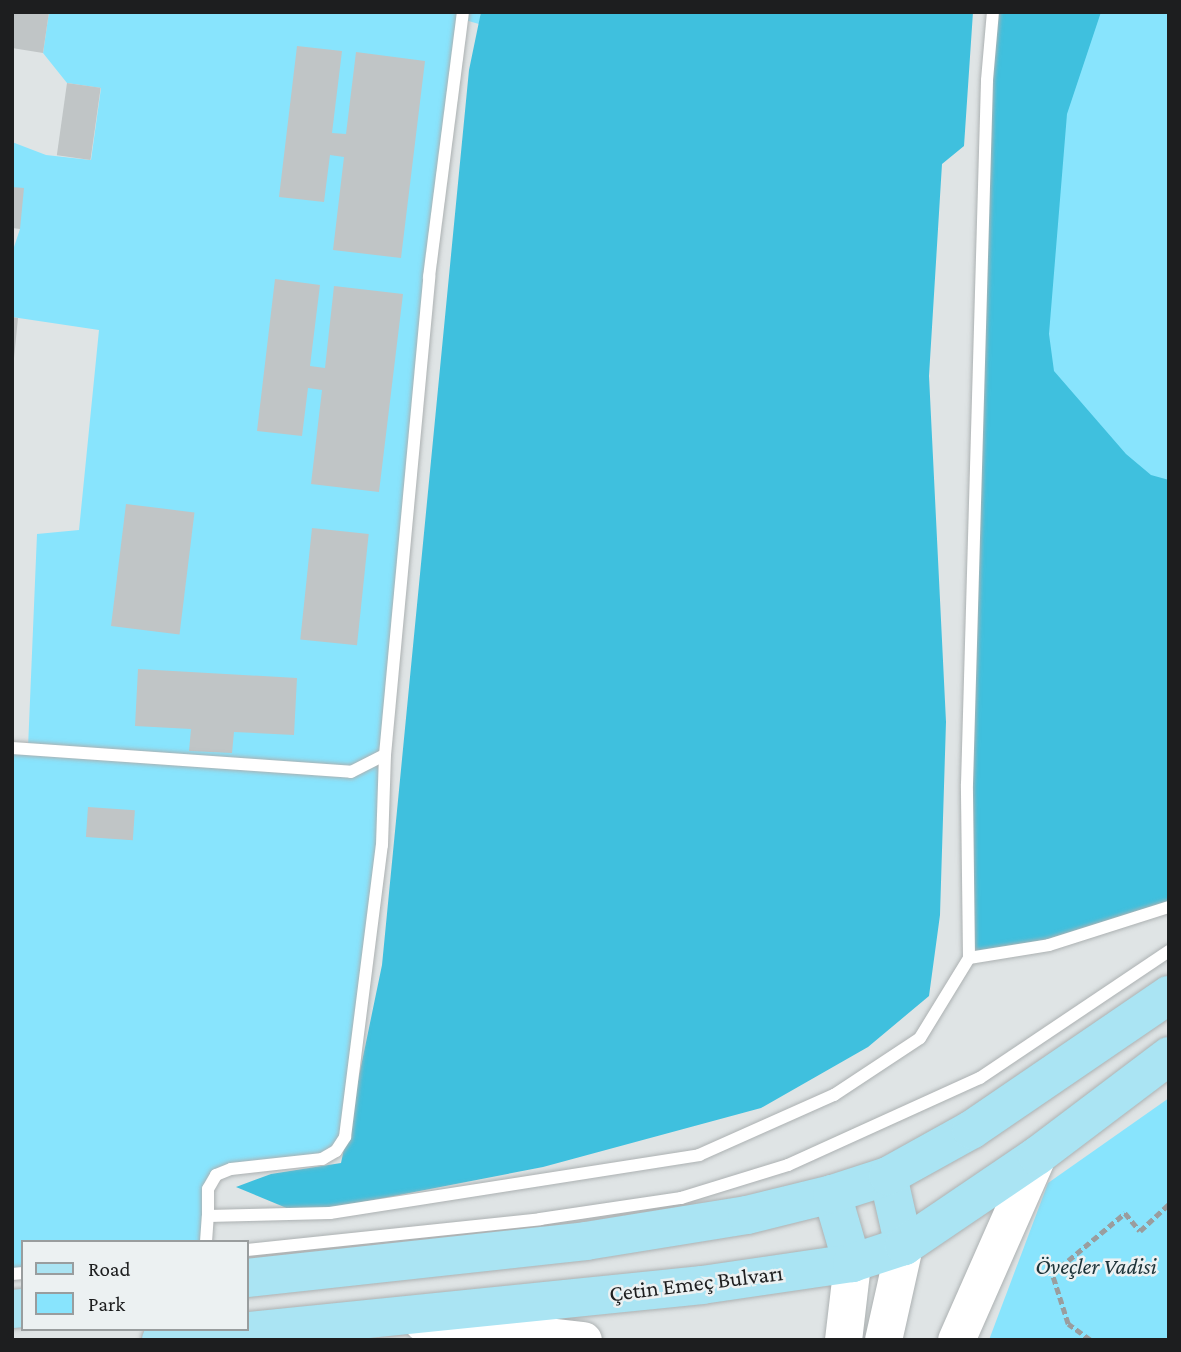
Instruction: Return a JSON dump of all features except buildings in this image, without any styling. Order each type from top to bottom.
[{"type":"main road","points":[[248,1278],[586,1241],[747,1215],[832,1194],[888,1175],[971,1130],[1169,995]]},
{"type":"main road","name":"Çetin Emeç Bulvarı","points":[[248,1331],[702,1285],[852,1263],[904,1245],[1037,1156],[1169,1056]]},
{"type":"main road","points":[[956,1340],[1037,1156]]},
{"type":"main road","points":[[883,1340],[904,1245],[888,1175]]},
{"type":"main road","points":[[832,1194],[852,1263],[843,1340]]},
{"type":"main road","points":[[372,1317],[583,1340]]},
{"type":"main road","name":"Çetin Emeç Bulvarı","points":[[161,1340],[244,1331]]},
{"type":"lane","points":[[206,1240],[208,1189],[216,1175],[231,1169],[322,1159],[336,1151],[345,1137],[382,845],[385,755],[429,276],[463,12]]},
{"type":"lane","points":[[208,1216],[330,1213],[699,1155],[834,1095],[919,1038],[969,958],[967,757],[986,80],[993,12]]},
{"type":"lane","points":[[12,748],[351,772],[385,755]]},
{"type":"lane","points":[[969,958],[1049,945],[1169,907]]},
{"type":"lane","points":[[248,1250],[540,1219],[681,1198],[788,1165],[980,1077],[1169,951]]},
{"type":"path","points":[[1090,1340],[1068,1324],[1052,1274],[1125,1213],[1140,1231],[1169,1204]]},
{"type":"green space","points":[[49,12],[481,12],[479,24],[465,20],[429,277],[382,845],[345,1137],[336,1151],[216,1175],[206,1240],[21,1240],[21,1273],[12,1274],[12,748],[28,748],[37,534],[79,530],[99,330],[12,317],[12,253],[20,229],[12,187],[12,142],[46,155],[91,160],[101,88],[67,83],[43,53]]},
{"type":"green space","points":[[993,12],[1169,12],[1169,907],[967,784]]},
{"type":"green space","name":"Öveçler Vadisi","points":[[1169,1098],[1169,1340],[989,1340],[1048,1183]]},
{"type":"shaded area","points":[[481,12],[973,12],[964,146],[942,164],[929,376],[946,722],[940,915],[929,996],[868,1047],[761,1108],[543,1167],[301,1214],[236,1187],[271,1174],[341,1163],[382,965],[469,70]]},
{"type":"shaded area","points":[[993,12],[1101,12],[1067,114],[1049,334],[1054,371],[1126,454],[1151,475],[1169,480],[1169,907],[1049,945],[969,958],[967,784]]}]
